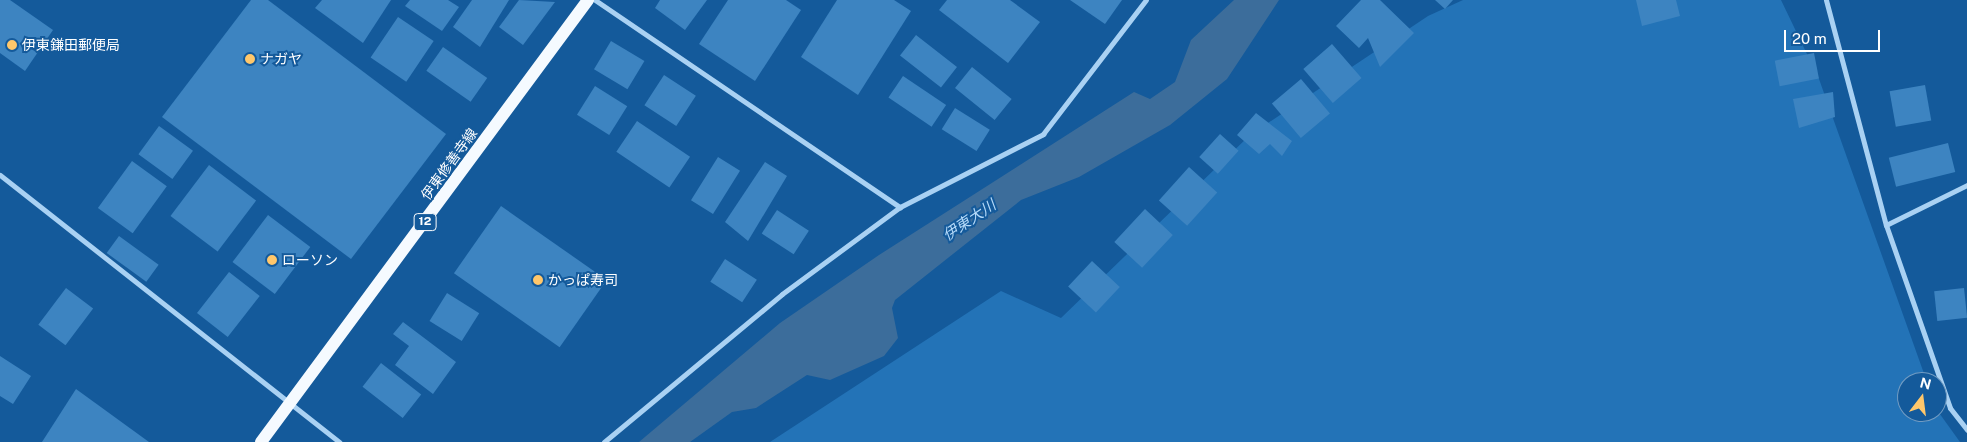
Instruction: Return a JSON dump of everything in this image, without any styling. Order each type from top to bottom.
[{"type":"main road","name":"伊東修善寺線","points":[[261,442],[588,0]]},
{"type":"street","points":[[595,0],[900,207]]},
{"type":"street","points":[[604,442],[782,294],[900,207],[1043,134],[1146,0]]},
{"type":"street","points":[[1826,0],[1886,225],[1950,408],[1967,430]]},
{"type":"street","points":[[0,175],[291,400],[339,442]]},
{"type":"street","points":[[1886,225],[1967,185]]},
{"type":"shaded area","points":[[1463,0],[1781,0],[1819,79],[1923,372],[1897,372],[1897,422],[1946,422],[1960,442],[770,442],[1001,291],[1061,318],[1250,135],[1428,16]]},
{"type":"water","name":"伊東大川","points":[[1234,0],[1279,0],[1227,79],[1170,125],[1079,177],[1021,200],[895,300],[892,308],[898,338],[884,356],[830,380],[807,375],[756,408],[732,412],[690,442],[639,442],[780,323],[879,255],[1134,92],[1150,99],[1175,82],[1191,40]]},
{"type":"building","points":[[0,0],[10,0],[53,30],[25,71],[0,53]]},
{"type":"building","points":[[251,0],[268,0],[446,134],[351,259],[162,117]]},
{"type":"building","points":[[322,0],[391,0],[363,43],[315,8]]},
{"type":"building","points":[[410,0],[448,0],[459,7],[442,31],[405,6]]},
{"type":"building","points":[[472,0],[509,0],[480,47],[453,27]]},
{"type":"building","points":[[519,0],[555,2],[523,45],[499,27]]},
{"type":"building","points":[[660,0],[707,0],[685,30],[655,8]]},
{"type":"building","points":[[728,0],[786,0],[801,10],[755,81],[699,44]]},
{"type":"building","points":[[837,0],[894,0],[911,11],[858,95],[801,57]]},
{"type":"building","points":[[947,0],[1010,0],[1040,22],[1008,63],[939,10]]},
{"type":"building","points":[[1070,0],[1122,0],[1105,24]]},
{"type":"building","points":[[1361,0],[1380,0],[1414,33],[1380,67],[1368,38],[1359,48],[1336,26]]},
{"type":"building","points":[[1435,0],[1453,0],[1445,9]]},
{"type":"building","points":[[1636,0],[1676,0],[1680,16],[1642,26]]},
{"type":"building","points":[[398,17],[434,41],[406,82],[371,58]]},
{"type":"building","points":[[916,35],[957,67],[941,88],[900,55]]},
{"type":"building","points":[[611,41],[644,61],[627,89],[594,69]]},
{"type":"building","points":[[1332,44],[1362,78],[1333,103],[1303,69]]},
{"type":"building","points":[[443,47],[487,78],[471,102],[426,71]]},
{"type":"building","points":[[1814,53],[1819,79],[1780,86],[1775,61]]},
{"type":"building","points":[[972,67],[1012,99],[995,120],[955,88]]},
{"type":"building","points":[[664,75],[696,96],[676,126],[644,105]]},
{"type":"building","points":[[903,76],[946,105],[932,127],[888,98]]},
{"type":"building","points":[[1301,79],[1330,113],[1301,138],[1272,103]]},
{"type":"building","points":[[1925,85],[1931,120],[1896,127],[1890,91]]},
{"type":"building","points":[[595,86],[627,106],[609,135],[577,115]]},
{"type":"building","points":[[1833,92],[1835,117],[1799,128],[1793,99]]},
{"type":"building","points":[[955,108],[990,130],[977,151],[942,129]]},
{"type":"building","points":[[1256,113],[1292,141],[1282,156],[1270,144],[1259,154],[1237,135]]},
{"type":"building","points":[[637,121],[690,157],[669,187],[616,152]]},
{"type":"building","points":[[159,126],[193,151],[172,179],[138,154]]},
{"type":"building","points":[[1220,134],[1239,151],[1218,174],[1199,157]]},
{"type":"building","points":[[1948,143],[1955,172],[1896,187],[1889,158]]},
{"type":"building","points":[[718,157],[740,171],[713,214],[691,200]]},
{"type":"building","points":[[132,161],[167,186],[133,233],[98,208]]},
{"type":"building","points":[[765,162],[787,176],[748,241],[725,222]]},
{"type":"building","points":[[209,165],[256,201],[218,252],[170,216]]},
{"type":"building","points":[[1189,167],[1217,192],[1187,226],[1159,200]]},
{"type":"building","points":[[501,206],[607,280],[560,347],[454,273]]},
{"type":"building","points":[[1145,209],[1173,235],[1142,268],[1114,242]]},
{"type":"building","points":[[777,210],[809,231],[794,254],[762,233]]},
{"type":"building","points":[[268,215],[310,247],[275,294],[232,262]]},
{"type":"building","points":[[119,236],[159,265],[146,282],[107,253]]},
{"type":"building","points":[[725,259],[757,280],[742,302],[710,282]]},
{"type":"building","points":[[1092,261],[1120,287],[1096,313],[1068,287]]},
{"type":"building","points":[[229,272],[260,296],[228,337],[197,313]]},
{"type":"building","points":[[66,288],[93,308],[65,345],[38,325]]},
{"type":"building","points":[[1964,288],[1967,318],[1937,321],[1934,291]]},
{"type":"building","points":[[447,293],[479,313],[462,341],[430,321]]},
{"type":"building","points":[[403,322],[456,362],[433,394],[395,365],[409,346],[393,334]]},
{"type":"building","points":[[0,356],[31,376],[13,404],[0,396]]},
{"type":"building","points":[[381,363],[421,394],[403,418],[363,387]]},
{"type":"building","points":[[76,389],[149,442],[42,442]]},
{"type":"place","name":"伊東鎌田郵便局","points":[[12,45]]},
{"type":"place","name":"ナガヤ","points":[[250,59]]},
{"type":"place","name":"ローソン","points":[[272,260]]},
{"type":"place","name":"かっぱ寿司","points":[[538,280]]}]
